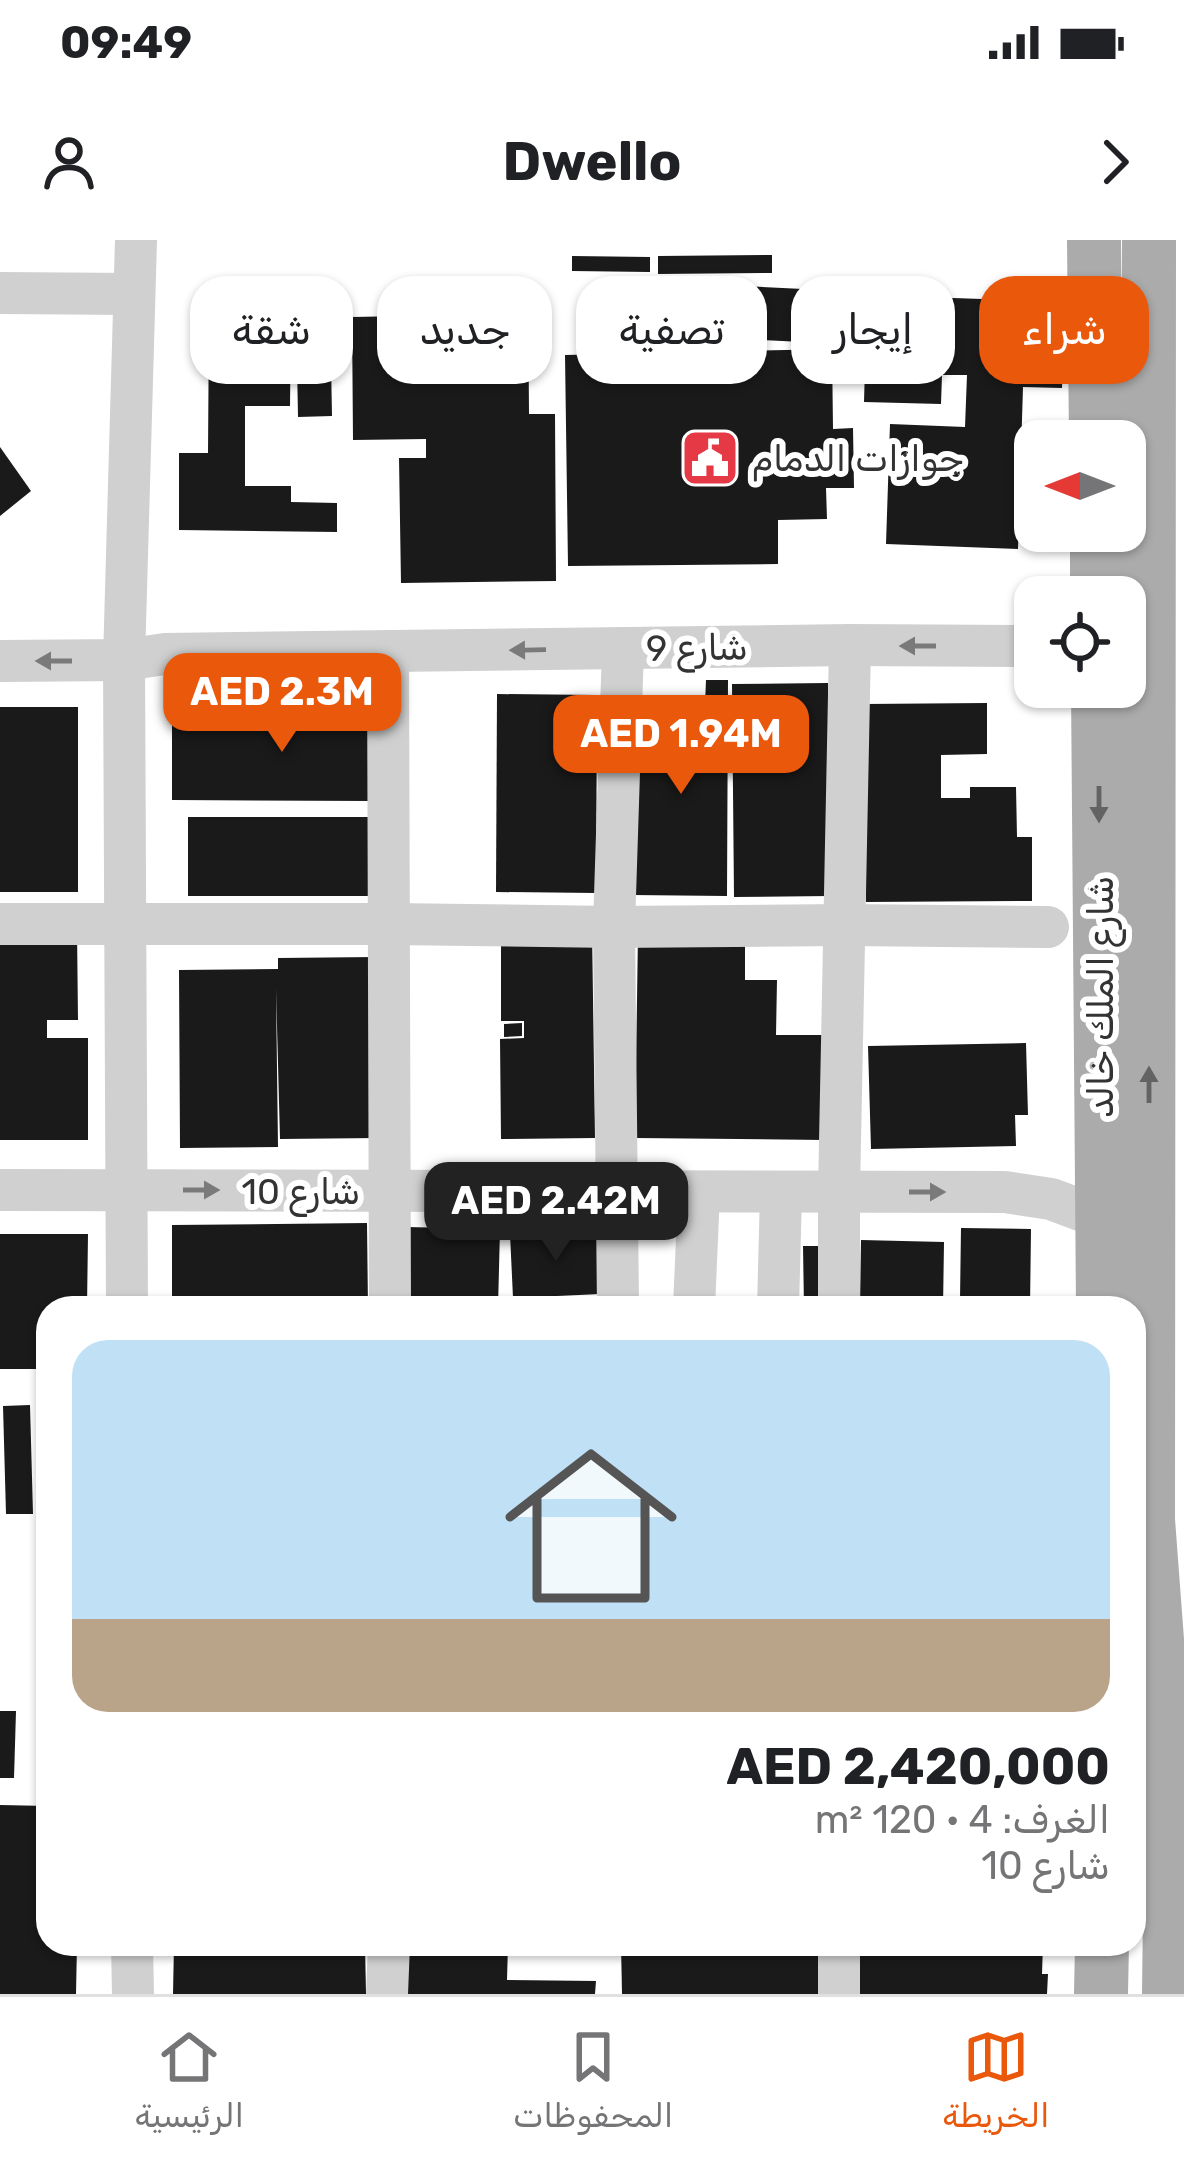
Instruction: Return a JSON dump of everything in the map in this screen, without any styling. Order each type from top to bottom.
[{"type":"main road","points":[[1094,240],[1096,420]]},
{"type":"main road","points":[[1145,1207],[1153,645],[1149,240]]},
{"type":"main road","name":"شارع الملك خالد","points":[[1100,708],[1145,1207],[1166,1520],[1178,1827],[1169,1994]]},
{"type":"main road","name":"شارع الملك خالد","points":[[1107,1296],[1145,1207]]},
{"type":"main road","points":[[1100,1994],[1102,1956]]},
{"type":"street","points":[[127,1296],[124,660],[136,240]]},
{"type":"street","points":[[0,293],[134,294]]},
{"type":"street","points":[[839,1296],[850,645]]},
{"type":"street","name":"شارع 9","points":[[0,661],[124,660],[165,654],[1014,646]]},
{"type":"street","points":[[618,1296],[614,928],[623,648]]},
{"type":"street","points":[[388,652],[390,1296]]},
{"type":"street","points":[[0,924],[1048,928]]},
{"type":"street","name":"شارع 10","points":[[0,1190],[1005,1192],[1145,1207]]},
{"type":"street","points":[[695,1296],[699,1192]]},
{"type":"street","points":[[778,1296],[781,1192]]},
{"type":"street","points":[[132,1956],[133,1994]]},
{"type":"street","points":[[387,1994],[389,1956]]},
{"type":"street","points":[[839,1956],[839,1994]]},
{"type":"building","points":[[772,255],[772,273],[658,274],[658,256]]},
{"type":"building","points":[[572,256],[650,257],[650,272],[572,271]]},
{"type":"building","points":[[767,287],[791,288],[791,342],[767,340]]},
{"type":"building","points":[[955,298],[979,299],[979,384],[1062,384],[1062,388],[1023,387],[1022,420],[1014,420],[1014,549],[886,544],[890,424],[965,427],[967,375],[955,375]]},
{"type":"building","points":[[353,317],[377,317],[377,384],[529,384],[529,414],[555,414],[556,581],[401,583],[399,458],[426,458],[426,439],[353,440]]},
{"type":"building","name":"جوازات الدمام","points":[[767,350],[791,350],[791,384],[832,384],[833,429],[853,428],[854,488],[826,488],[827,519],[778,520],[778,564],[568,566],[565,355],[576,355],[576,384],[767,384]]},
{"type":"building","points":[[208,384],[290,384],[290,406],[245,406],[245,486],[291,486],[291,502],[337,503],[337,532],[179,530],[179,453],[208,453]]},
{"type":"building","points":[[297,384],[331,384],[332,416],[298,417]]},
{"type":"building","points":[[865,384],[942,384],[941,404],[864,402]]},
{"type":"building","points":[[0,447],[31,491],[0,516]]},
{"type":"building","points":[[334,679],[374,680],[373,801],[172,800],[172,724],[312,725],[312,707],[333,707]]},
{"type":"building","points":[[706,680],[728,680],[727,896],[632,895],[633,704],[705,704]]},
{"type":"building","points":[[828,683],[830,896],[734,897],[732,684]]},
{"type":"building","points":[[497,694],[597,695],[596,893],[496,892]]},
{"type":"building","points":[[987,703],[987,754],[941,755],[941,798],[970,798],[970,787],[1016,787],[1017,837],[1032,837],[1032,901],[866,902],[864,704]]},
{"type":"building","points":[[0,707],[78,707],[78,892],[0,892]]},
{"type":"building","points":[[188,817],[376,817],[376,896],[188,896]]},
{"type":"building","points":[[501,928],[592,928],[595,1138],[501,1139],[500,1039],[524,1038],[524,1021],[501,1021]]},
{"type":"building","points":[[77,929],[78,1020],[47,1020],[47,1038],[88,1038],[88,1140],[0,1140],[0,930]]},
{"type":"building","points":[[638,932],[745,933],[745,980],[777,980],[776,1035],[826,1035],[825,1140],[635,1138]]},
{"type":"building","points":[[376,957],[378,1138],[280,1139],[276,989],[278,1147],[180,1148],[179,970],[278,969],[278,958]]},
{"type":"building","points":[[522,1023],[522,1036],[504,1037],[504,1024]]},
{"type":"building","points":[[1026,1043],[1028,1115],[1015,1115],[1016,1146],[871,1149],[868,1046]]},
{"type":"building","points":[[367,1223],[368,1296],[172,1296],[172,1225]]},
{"type":"building","points":[[406,1227],[500,1229],[498,1296],[404,1296]]},
{"type":"building","points":[[961,1228],[1031,1229],[1030,1296],[960,1296]]},
{"type":"building","points":[[599,1230],[601,1294],[513,1296],[510,1234]]},
{"type":"building","points":[[0,1234],[88,1234],[87,1296],[36,1296],[36,1369],[0,1369]]},
{"type":"building","points":[[861,1240],[944,1242],[943,1296],[860,1296]]},
{"type":"building","points":[[803,1246],[823,1246],[824,1296],[804,1296]]},
{"type":"building","points":[[30,1405],[33,1514],[6,1514],[3,1406]]},
{"type":"building","points":[[0,1711],[16,1711],[14,1778],[0,1778]]},
{"type":"building","points":[[0,1805],[36,1806],[36,1956],[77,1956],[76,1994],[0,1994]]},
{"type":"building","points":[[174,1956],[365,1956],[366,1994],[173,1994]]},
{"type":"building","points":[[407,1956],[508,1956],[507,1980],[596,1981],[595,1994],[407,1994]]},
{"type":"building","points":[[621,1956],[825,1956],[825,1994],[622,1994]]},
{"type":"building","points":[[858,1956],[1043,1956],[1042,1974],[1048,1974],[1047,1994],[856,1994]]},
{"type":"place","name":"جوازات الدمام","points":[[710,458]]}]
